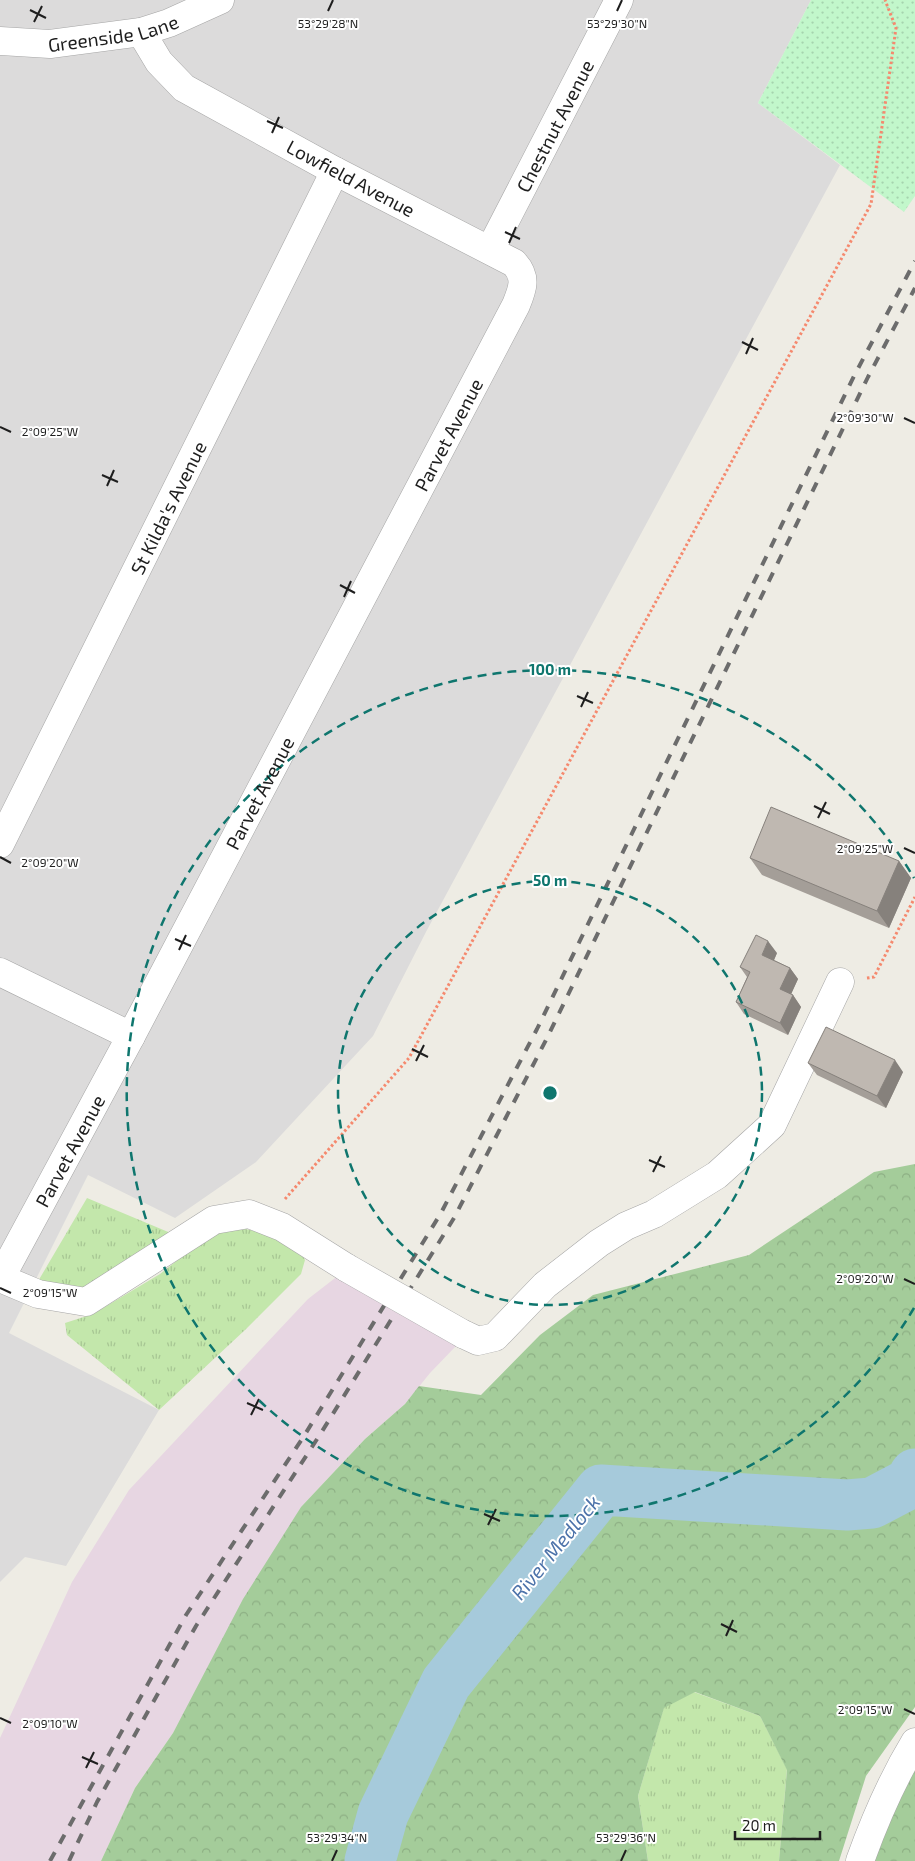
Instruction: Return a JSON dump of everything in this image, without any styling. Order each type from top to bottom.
[{"type":"street","name":"Greenside Lane","points":[[0,41],[50,44],[141,32],[169,23],[220,0]]},
{"type":"street","name":"Chestnut Avenue","points":[[490,250],[618,0]]},
{"type":"street","name":"Lowfield Avenue","points":[[141,32],[159,62],[184,88],[335,171],[514,263],[521,271],[524,280],[516,305]]},
{"type":"street","name":"St Kilda's Avenue","points":[[0,844],[335,171]]},
{"type":"street","name":"Parvet Avenue","points":[[0,1278],[10,1236],[131,1036],[516,305]]},
{"type":"street","points":[[0,972],[131,1036]]},
{"type":"street","points":[[0,1278],[38,1294],[86,1302],[214,1220],[249,1214],[282,1227],[347,1268],[463,1334],[478,1341],[495,1338],[545,1285],[599,1243],[626,1226],[654,1214],[717,1175],[772,1125],[840,982]]},
{"type":"street","points":[[860,1861],[872,1825],[895,1774],[915,1742]]},
{"type":"path","points":[[266,1220],[409,1058],[871,204],[896,28],[884,0]]},
{"type":"path","points":[[840,982],[874,977],[915,897]]},
{"type":"shaded area","points":[[0,0],[811,0],[758,103],[840,165],[427,930],[373,1036],[256,1162],[175,1218],[88,1175],[9,1333],[159,1410],[66,1566],[25,1557],[0,1582]]},
{"type":"shaded area","points":[[339,1275],[456,1346],[430,1373],[405,1404],[365,1439],[301,1507],[173,1733],[135,1788],[101,1861],[0,1861],[0,1738],[72,1582],[129,1490],[308,1299]]},
{"type":"green space","points":[[811,0],[915,0],[915,196],[904,212],[758,103]]},
{"type":"green space","points":[[915,1164],[915,1707],[866,1776],[839,1861],[779,1861],[787,1770],[760,1716],[695,1692],[664,1708],[638,1796],[648,1861],[101,1861],[135,1788],[173,1733],[243,1599],[301,1507],[365,1439],[405,1404],[419,1386],[481,1395],[540,1335],[593,1295],[749,1255],[874,1172]]},
{"type":"green space","points":[[87,1198],[173,1234],[87,1289],[37,1283]]},
{"type":"green space","points":[[245,1229],[279,1238],[295,1247],[305,1260],[301,1274],[245,1330],[159,1410],[67,1335],[65,1323],[93,1314],[160,1274],[213,1232]]},
{"type":"green space","points":[[694,1692],[760,1716],[787,1769],[779,1861],[648,1861],[638,1796],[664,1707]]},
{"type":"green space","points":[[915,1758],[915,1861],[871,1861]]},
{"type":"building","points":[[771,807],[899,861],[877,911],[750,858]]},
{"type":"building","points":[[756,935],[768,941],[762,955],[790,968],[780,989],[793,995],[780,1023],[736,1002],[750,972],[740,967]]},
{"type":"building","points":[[826,1027],[895,1060],[877,1096],[808,1063]]},
{"type":"waterway","name":"River Medlock","points":[[370,1861],[383,1814],[446,1683],[601,1490],[847,1505],[872,1503],[910,1483],[915,1474]]},
{"type":"railway","points":[[50,1861],[186,1615],[304,1436],[441,1213],[537,1029],[854,376],[915,261]]},
{"type":"railway","points":[[69,1861],[97,1802],[196,1626],[321,1433],[454,1218],[547,1038],[868,377],[915,288]]}]
